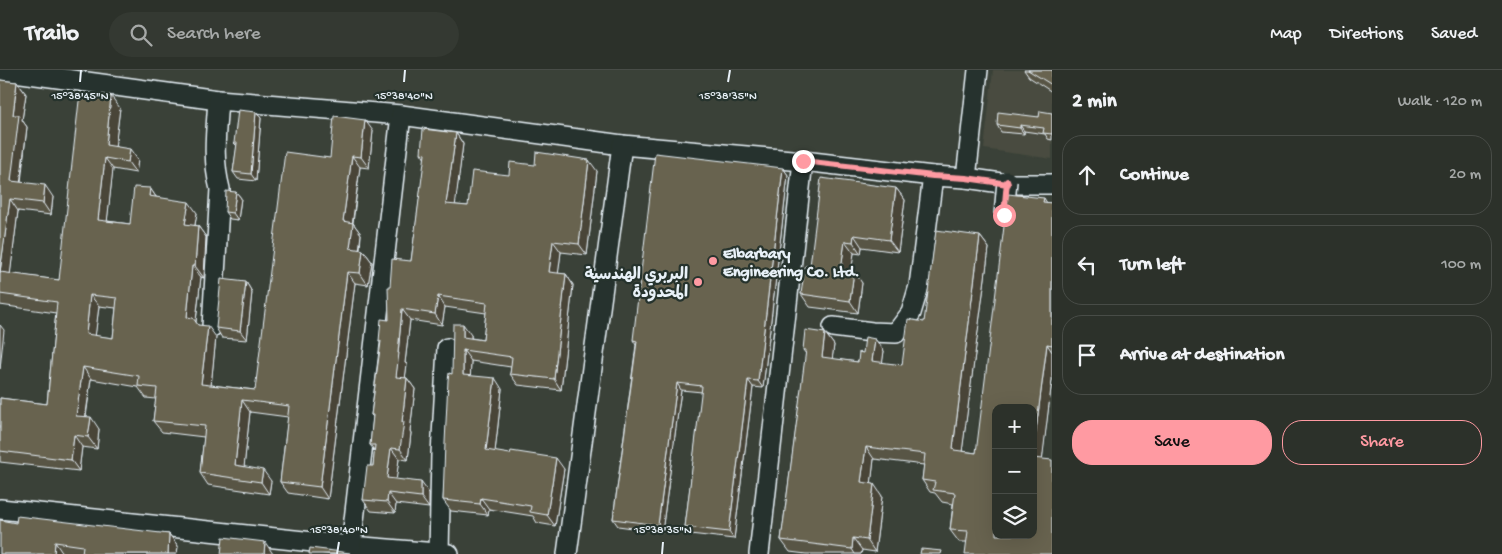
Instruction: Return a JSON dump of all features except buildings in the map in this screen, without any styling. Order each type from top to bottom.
[{"type":"street","points":[[0,70],[218,100],[401,115],[622,146],[803,161],[933,176],[1052,184]]},
{"type":"street","points":[[966,178],[978,70]]},
{"type":"street","points":[[212,327],[220,189],[214,155],[218,100]]},
{"type":"street","points":[[351,546],[401,115]]},
{"type":"street","points":[[567,554],[622,146]]},
{"type":"street","points":[[759,554],[803,161]]},
{"type":"street","points":[[832,326],[872,332],[896,333],[911,313],[919,286],[933,176]]},
{"type":"street","points":[[1004,215],[1007,182]]},
{"type":"street","points":[[0,509],[351,546],[391,552],[444,553],[441,454],[447,348]]},
{"type":"shaded area","points":[[993,70],[1052,70],[1052,159],[984,149]]},
{"type":"place","name":"Elbarbary Engineering Co. Ltd.","points":[[713,261]]},
{"type":"place","name":"البربري الهندسية المحدودة","points":[[698,282]]},
{"type":"route","points":[[803,161],[966,178],[1008,184],[1007,181],[1004,215]]}]
